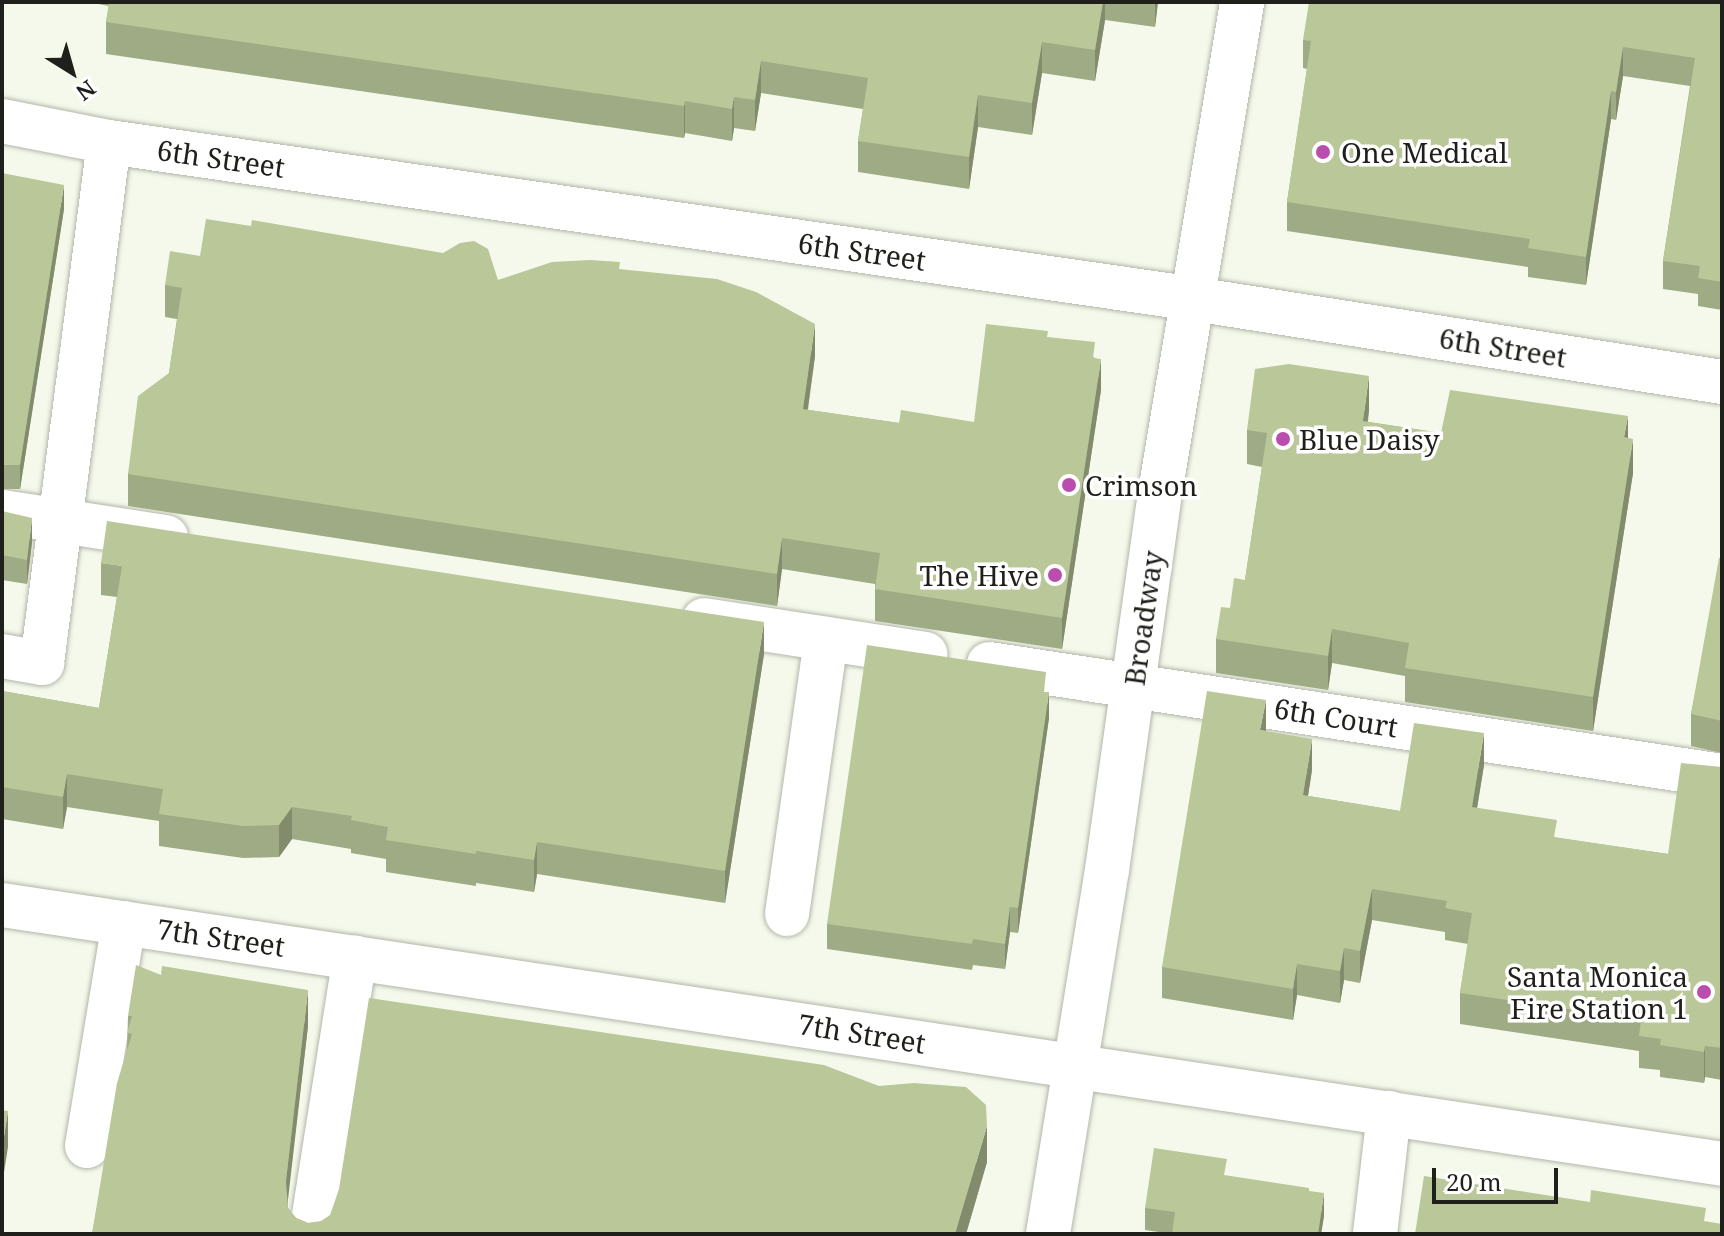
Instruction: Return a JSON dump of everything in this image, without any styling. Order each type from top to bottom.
[{"type":"street","name":"Broadway","points":[[1048,1234],[1134,686],[1161,487],[1242,2]]},
{"type":"street","name":"6th Street","points":[[2,121],[109,142],[1194,299],[1722,382]]},
{"type":"street","points":[[2,656],[42,663],[109,142]]},
{"type":"street","points":[[2,512],[199,542]]},
{"type":"street","name":"6th Court","points":[[669,615],[1722,776]]},
{"type":"street","points":[[787,914],[826,639]]},
{"type":"street","name":"7th Street","points":[[2,905],[1722,1164]]},
{"type":"street","points":[[87,1146],[124,923]]},
{"type":"street","points":[[311,1234],[355,957]]},
{"type":"street","points":[[1375,1234],[1389,1113]]},
{"type":"building","points":[[109,2],[1103,2],[1095,50],[1042,42],[1032,103],[978,95],[969,157],[858,141],[868,78],[761,61],[755,100],[734,97],[732,109],[685,101],[684,106],[106,22]]},
{"type":"building","points":[[1309,2],[1722,2],[1722,282],[1698,278],[1700,266],[1663,261],[1695,58],[1623,47],[1616,92],[1611,91],[1586,257],[1528,248],[1530,239],[1287,202],[1311,41],[1303,40]]},
{"type":"building","points":[[2,173],[64,185],[20,465],[2,465]]},
{"type":"building","points":[[206,219],[251,226],[252,220],[443,253],[460,243],[474,241],[488,249],[498,280],[552,262],[590,260],[620,262],[619,269],[717,279],[756,292],[815,324],[803,409],[899,423],[901,410],[974,422],[986,324],[1048,331],[1047,337],[1095,342],[1093,358],[1101,359],[1062,618],[875,589],[880,553],[782,538],[777,574],[128,474],[138,396],[169,373],[182,288],[165,285],[170,251],[200,256]]},
{"type":"building","points":[[1289,364],[1369,376],[1363,421],[1441,433],[1450,390],[1628,416],[1624,437],[1633,439],[1593,697],[1405,668],[1409,643],[1332,629],[1328,656],[1216,639],[1221,607],[1230,608],[1234,578],[1245,580],[1267,433],[1247,430],[1255,369]]},
{"type":"building","points":[[2,511],[32,518],[27,560],[2,555]]},
{"type":"building","points":[[107,521],[764,622],[725,871],[537,842],[534,860],[476,851],[476,854],[386,840],[388,827],[351,820],[352,816],[292,807],[279,825],[243,826],[159,814],[163,789],[67,774],[63,797],[2,787],[2,691],[99,708],[122,566],[101,563]]},
{"type":"building","points":[[1719,558],[1722,558],[1722,721],[1691,714]]},
{"type":"building","points":[[867,645],[1046,672],[1044,692],[1049,692],[1018,908],[1010,907],[1005,944],[973,939],[972,944],[827,924]]},
{"type":"building","points":[[1207,691],[1266,700],[1260,730],[1312,739],[1303,795],[1400,811],[1414,723],[1484,733],[1472,807],[1557,820],[1554,837],[1668,854],[1681,763],[1722,767],[1722,1048],[1705,1046],[1704,1052],[1660,1045],[1661,1039],[1639,1036],[1641,1020],[1460,993],[1472,913],[1445,908],[1447,901],[1372,889],[1360,951],[1344,948],[1340,971],[1297,964],[1293,989],[1162,967]]},
{"type":"building","points":[[136,965],[161,975],[162,966],[308,990],[286,1181],[288,1208],[296,1218],[308,1223],[321,1221],[330,1215],[339,1189],[369,998],[824,1065],[879,1086],[914,1083],[966,1087],[986,1105],[987,1126],[955,1234],[92,1234],[117,1083],[132,1034],[127,1033],[132,1016],[128,1016]]},
{"type":"building","points":[[2,1110],[8,1111],[2,1149]]},
{"type":"building","points":[[1154,1148],[1227,1159],[1224,1175],[1324,1193],[1318,1234],[1172,1234],[1175,1212],[1145,1208]]},
{"type":"building","points":[[1424,1176],[1590,1202],[1591,1190],[1706,1208],[1704,1221],[1722,1224],[1722,1234],[1415,1234]]},
{"type":"place","name":"One Medical","points":[[1323,152]]},
{"type":"place","name":"Blue Daisy","points":[[1283,439]]},
{"type":"place","name":"Crimson","points":[[1069,485]]},
{"type":"place","name":"The Hive","points":[[1055,575]]},
{"type":"place","name":"Santa Monica Fire Station 1","points":[[1704,992]]}]
